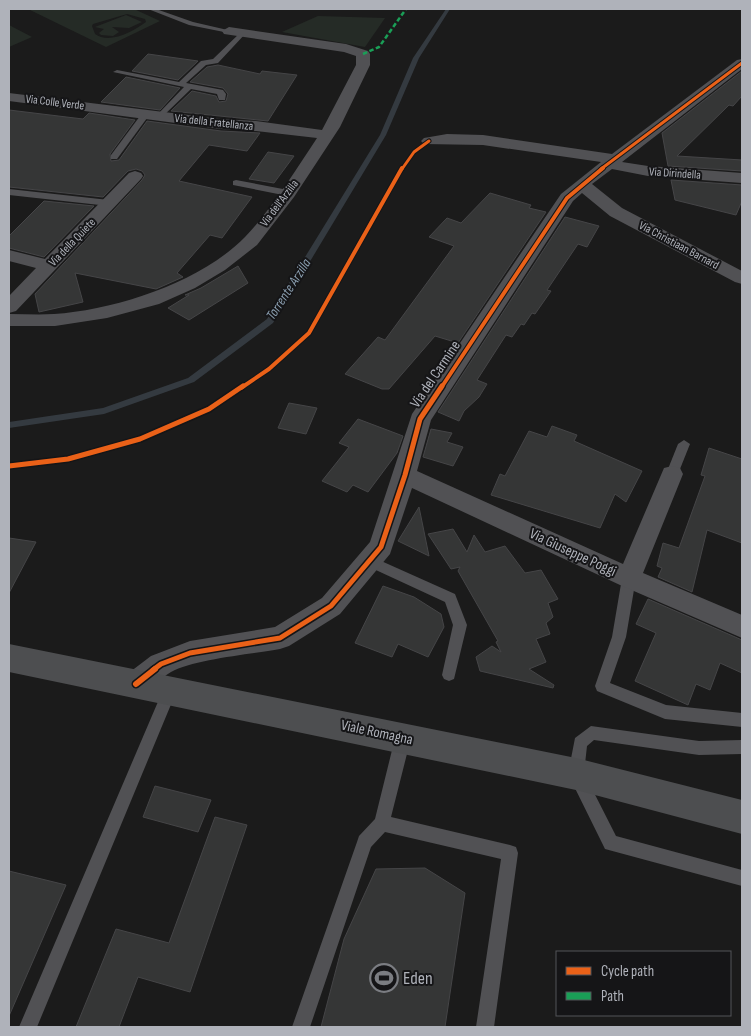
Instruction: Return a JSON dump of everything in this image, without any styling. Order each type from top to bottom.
[{"type":"main road","name":"Viale Romagna","points":[[9,658],[576,774],[742,817]]},
{"type":"street","name":"Via dell'Arzilla","points":[[9,320],[55,320],[107,312],[152,300],[188,284],[219,266],[251,241],[288,193],[327,135],[363,65],[363,54],[346,48],[236,32]]},
{"type":"street","name":"Via del Carmine","points":[[136,684],[161,664],[190,652],[280,638],[331,606],[381,548],[405,475],[420,419],[574,191],[742,63]]},
{"type":"street","name":"Via Colle Verde","points":[[9,97],[100,108]]},
{"type":"street","name":"Via della Fratellanza","points":[[100,108],[327,135]]},
{"type":"street","name":"Via Dirindella","points":[[429,141],[447,139],[483,140],[613,161],[648,171],[742,178]]},
{"type":"street","name":"Via della Quiete","points":[[9,307],[136,176]]},
{"type":"street","name":"Via Christiaan Barnard","points":[[574,191],[742,278]]},
{"type":"street","points":[[9,255],[49,266]]},
{"type":"street","points":[[630,578],[672,474]]},
{"type":"street","name":"Via Giuseppe Poggi","points":[[405,475],[742,627]]},
{"type":"lane","points":[[114,157],[204,63],[215,61],[236,32],[191,24],[151,9]]},
{"type":"lane","points":[[117,72],[220,92],[222,98]]},
{"type":"lane","points":[[236,183],[288,193]]},
{"type":"lane","points":[[9,192],[109,204]]},
{"type":"lane","points":[[672,474],[684,444]]},
{"type":"lane","points":[[370,561],[450,598],[460,625],[450,675]]},
{"type":"lane","points":[[630,578],[619,637],[602,686],[665,712],[742,720]]},
{"type":"lane","points":[[28,1027],[170,690]]},
{"type":"lane","points":[[742,748],[699,748],[591,733],[580,742],[576,774],[611,843],[742,878]]},
{"type":"lane","points":[[301,1027],[365,842],[382,823],[403,738]]},
{"type":"lane","points":[[382,823],[510,853],[485,1027]]},
{"type":"shaded area","points":[[28,9],[134,9],[160,21],[106,47]],"holes":[[[127,14],[145,19],[146,22],[135,29],[121,36],[107,38],[95,34],[92,26],[93,24]]]},
{"type":"shaded area","points":[[126,15],[142,22],[129,28],[112,27],[119,32],[113,36],[101,35],[99,33],[104,29],[95,27]]},
{"type":"shaded area","points":[[318,16],[385,18],[365,47],[282,32]]},
{"type":"shaded area","points":[[9,25],[32,37],[9,47]]},
{"type":"building","points":[[148,54],[198,61],[178,80],[132,71]]},
{"type":"building","points":[[218,65],[260,74],[262,71],[297,75],[268,121],[171,111],[192,91],[216,96],[219,102],[226,101],[228,94],[223,88],[190,82],[207,67]]},
{"type":"building","points":[[742,71],[742,96],[733,106],[729,105],[677,156],[742,160],[742,171],[668,166],[662,133]]},
{"type":"building","points":[[126,77],[180,88],[160,110],[101,102]]},
{"type":"building","points":[[9,110],[83,119],[89,113],[135,120],[110,154],[111,161],[119,160],[147,121],[221,131],[260,133],[247,151],[209,145],[179,181],[252,197],[222,238],[210,235],[177,273],[183,277],[156,289],[75,273],[83,302],[39,312],[35,294],[145,175],[142,171],[136,169],[128,171],[103,197],[9,187]]},
{"type":"building","points":[[268,152],[294,156],[274,183],[249,179]]},
{"type":"building","points":[[671,180],[742,185],[742,201],[736,215],[675,200]]},
{"type":"building","points":[[490,193],[531,205],[529,208],[546,212],[458,343],[435,336],[389,389],[382,389],[345,374],[378,337],[385,340],[454,246],[429,237],[447,218],[461,223]]},
{"type":"building","points":[[44,201],[94,206],[44,257],[9,248],[9,236]]},
{"type":"building","points":[[565,217],[599,226],[587,247],[578,244],[547,290],[551,291],[535,314],[532,313],[524,325],[521,324],[512,337],[506,335],[477,380],[487,384],[479,397],[464,411],[459,421],[438,412]]},
{"type":"building","points":[[238,266],[248,283],[189,320],[168,308],[189,295],[185,295],[201,288]]},
{"type":"building","points":[[289,403],[317,408],[306,434],[278,428]]},
{"type":"building","points":[[358,419],[403,436],[397,453],[368,492],[353,485],[347,492],[322,481],[349,447],[339,443]]},
{"type":"building","points":[[552,426],[577,435],[574,441],[642,471],[626,502],[615,494],[600,528],[491,495],[500,474],[505,476],[529,431],[547,437]]},
{"type":"building","points":[[431,429],[452,433],[447,442],[463,447],[453,466],[423,457]]},
{"type":"building","points":[[709,448],[742,459],[742,543],[707,530],[692,592],[658,577],[662,568],[657,566],[663,543],[679,548],[705,476],[701,475]]},
{"type":"building","points":[[419,507],[429,556],[398,541]]},
{"type":"building","points":[[453,529],[467,552],[474,535],[485,552],[505,546],[525,573],[541,570],[558,599],[548,603],[553,617],[546,623],[550,634],[536,639],[546,662],[529,669],[554,685],[553,688],[480,671],[476,657],[492,646],[501,652],[496,642],[498,641],[458,571],[460,567],[451,569],[428,534]]},
{"type":"building","points":[[9,538],[36,542],[9,593]]},
{"type":"building","points":[[383,586],[414,597],[441,614],[444,627],[428,657],[398,644],[392,657],[355,643]]},
{"type":"building","points":[[648,599],[742,640],[742,673],[720,663],[710,690],[696,684],[688,705],[635,681],[656,633],[636,624]]},
{"type":"building","points":[[155,786],[211,800],[198,832],[143,817]]},
{"type":"building","points":[[215,817],[247,825],[190,992],[138,977],[119,1027],[76,1027],[116,929],[169,943]]},
{"type":"building","points":[[425,868],[465,893],[445,1027],[321,1027],[344,939],[376,869]]},
{"type":"building","points":[[9,871],[66,885],[9,1016]]},
{"type":"waterway","name":"Torrente Arzilla","points":[[9,425],[104,411],[191,380],[270,321],[383,135],[416,58],[448,9]]},
{"type":"marked path","points":[[363,54],[379,47],[406,9]]},
{"type":"cycle path","points":[[136,684],[161,664],[190,653],[280,638],[331,606],[381,547],[405,475],[420,419],[567,198],[582,184],[742,63]]},
{"type":"cycle path","points":[[9,466],[68,459],[140,439],[209,409],[269,369],[309,333],[403,167],[414,152],[429,141]]},
{"type":"place","name":"Eden","points":[[384,978]]}]
